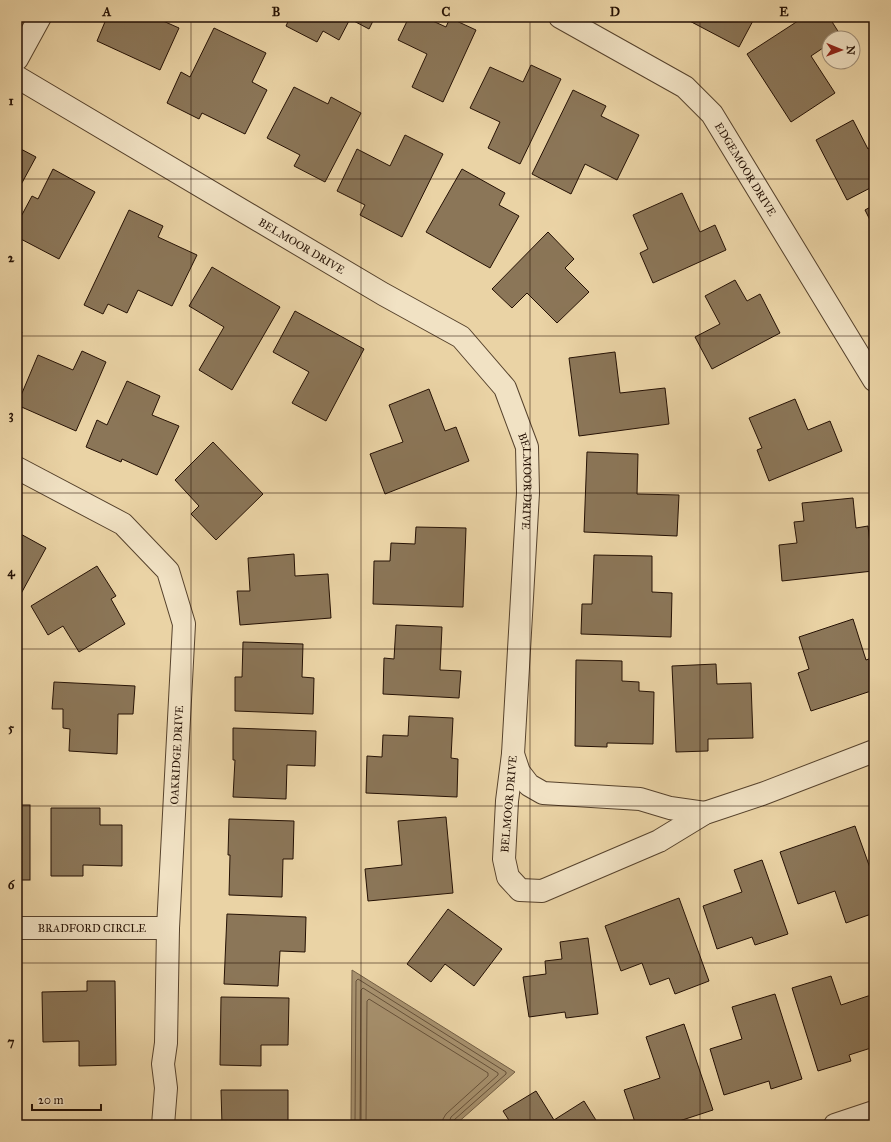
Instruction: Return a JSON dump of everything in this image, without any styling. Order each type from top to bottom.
[{"type":"street","points":[[17,59],[40,17]]},
{"type":"street","name":"EDGEMOOR DRIVE","points":[[560,17],[685,87],[712,114],[874,380]]},
{"type":"street","name":"BELMOOR DRIVE","points":[[17,78],[383,294],[461,337],[505,388],[527,447],[528,493],[513,754],[507,801],[504,859],[508,877],[520,890],[542,891],[659,842],[706,813],[762,794],[874,751]]},
{"type":"street","name":"OAKRIDGE DRIVE","points":[[17,468],[123,524],[168,571],[184,624],[168,928],[166,1043],[162,1064],[166,1088],[163,1125]]},
{"type":"street","points":[[513,754],[519,772],[529,785],[543,793],[640,799],[670,808],[706,813]]},
{"type":"street","name":"BRADFORD CIRCLE","points":[[17,928],[168,928]]},
{"type":"street","points":[[835,1125],[874,1112]]},
{"type":"water","points":[[352,970],[515,1072],[455,1125],[351,1125]]},
{"type":"building","points":[[107,17],[154,17],[179,28],[160,70],[97,41]]},
{"type":"building","points":[[290,17],[375,17],[369,29],[350,19],[339,40],[323,31],[317,42],[286,26]]},
{"type":"building","points":[[409,17],[424,17],[446,27],[450,18],[476,30],[443,102],[412,87],[427,54],[398,40]]},
{"type":"building","points":[[682,17],[755,17],[739,47]]},
{"type":"building","points":[[804,17],[829,17],[837,30],[821,30],[821,49],[811,56],[835,93],[791,122],[747,54]]},
{"type":"building","points":[[214,28],[266,53],[252,82],[267,90],[245,134],[202,113],[199,119],[167,103],[181,72],[190,77]]},
{"type":"building","points":[[531,65],[561,79],[520,164],[488,148],[500,122],[470,108],[490,67],[523,82]]},
{"type":"building","points":[[294,87],[328,104],[331,97],[361,113],[325,182],[294,166],[300,155],[267,138]]},
{"type":"building","points":[[573,90],[606,106],[601,116],[639,135],[617,180],[585,164],[571,194],[532,174]]},
{"type":"building","points":[[853,120],[868,149],[874,146],[874,186],[847,200],[816,140]]},
{"type":"building","points":[[405,135],[443,154],[402,237],[360,215],[365,205],[337,191],[357,149],[390,166]]},
{"type":"building","points":[[17,147],[36,157],[17,192]]},
{"type":"building","points":[[53,169],[95,192],[59,259],[17,237],[17,224],[32,196],[38,199]]},
{"type":"building","points":[[462,169],[505,193],[499,205],[519,216],[490,268],[426,232]]},
{"type":"building","points":[[682,193],[700,232],[715,225],[726,250],[653,283],[640,253],[648,249],[633,215]]},
{"type":"building","points":[[874,205],[874,228],[865,210]]},
{"type":"building","points":[[129,210],[163,226],[158,237],[197,255],[172,306],[138,290],[127,313],[108,304],[103,314],[84,305]]},
{"type":"building","points":[[548,232],[574,259],[565,268],[589,292],[557,323],[527,293],[512,308],[492,289]]},
{"type":"building","points":[[212,267],[280,307],[232,390],[199,370],[224,327],[189,306]]},
{"type":"building","points":[[735,280],[747,301],[760,294],[780,333],[712,369],[695,337],[720,324],[705,296]]},
{"type":"building","points":[[295,311],[364,349],[326,421],[292,403],[309,372],[273,352]]},
{"type":"building","points":[[17,329],[22,332],[17,340]]},
{"type":"building","points":[[82,351],[106,362],[76,431],[17,405],[38,355],[73,370]]},
{"type":"building","points":[[615,352],[620,393],[665,388],[669,424],[579,436],[569,358]]},
{"type":"building","points":[[127,381],[160,396],[152,415],[179,426],[157,475],[122,459],[121,462],[86,447],[97,420],[107,425]]},
{"type":"building","points":[[429,389],[445,431],[456,427],[469,461],[385,494],[370,454],[403,442],[389,405]]},
{"type":"building","points":[[795,399],[808,430],[830,421],[842,451],[769,481],[757,450],[762,448],[749,418]]},
{"type":"building","points":[[213,442],[263,494],[216,540],[191,514],[199,506],[175,480]]},
{"type":"building","points":[[587,452],[638,454],[637,494],[679,495],[677,536],[584,532]]},
{"type":"building","points":[[853,498],[856,528],[868,526],[873,571],[782,581],[779,545],[797,543],[794,522],[804,521],[802,503]]},
{"type":"building","points":[[416,527],[466,528],[463,607],[373,604],[374,561],[390,561],[391,543],[415,544]]},
{"type":"building","points":[[17,532],[46,548],[17,601]]},
{"type":"building","points":[[294,554],[295,576],[328,574],[331,618],[240,625],[237,591],[250,591],[248,558]]},
{"type":"building","points":[[594,555],[652,556],[652,592],[672,593],[671,637],[581,634],[582,604],[592,604]]},
{"type":"building","points":[[97,566],[116,596],[111,599],[125,624],[79,652],[63,626],[48,635],[31,606]]},
{"type":"building","points":[[853,619],[866,660],[874,657],[874,690],[811,711],[798,673],[809,669],[799,637]]},
{"type":"building","points":[[396,625],[442,627],[440,670],[461,671],[459,698],[383,694],[384,658],[394,659]]},
{"type":"building","points":[[243,642],[303,644],[302,677],[314,678],[313,714],[235,711],[235,677],[242,677]]},
{"type":"building","points":[[576,660],[622,661],[622,681],[639,682],[639,691],[654,692],[653,744],[607,743],[607,747],[575,746]]},
{"type":"building","points":[[716,664],[717,684],[751,683],[753,738],[708,739],[708,751],[676,752],[672,666]]},
{"type":"building","points":[[54,682],[135,686],[133,714],[118,714],[117,754],[69,751],[70,729],[63,728],[63,709],[52,709]]},
{"type":"building","points":[[409,716],[453,718],[451,758],[458,759],[457,797],[366,793],[367,756],[382,757],[383,735],[408,736]]},
{"type":"building","points":[[233,728],[316,731],[315,766],[287,765],[286,799],[233,797],[235,760],[233,760]]},
{"type":"building","points":[[17,805],[30,805],[30,880],[17,880]]},
{"type":"building","points":[[51,808],[100,808],[100,825],[122,825],[122,866],[83,865],[83,876],[51,876]]},
{"type":"building","points":[[446,817],[453,893],[368,901],[365,869],[402,865],[398,821]]},
{"type":"building","points":[[229,819],[294,821],[293,859],[283,859],[282,897],[229,895]]},
{"type":"building","points":[[855,826],[874,879],[874,913],[846,923],[835,891],[798,904],[780,852]]},
{"type":"building","points":[[762,860],[788,934],[755,945],[752,937],[717,949],[703,906],[742,892],[734,870]]},
{"type":"building","points":[[679,898],[709,981],[675,994],[669,978],[650,985],[642,963],[621,971],[605,926]]},
{"type":"building","points":[[448,909],[502,949],[474,986],[445,964],[431,982],[407,964]]},
{"type":"building","points":[[227,914],[306,917],[305,952],[280,951],[278,986],[224,984]]},
{"type":"building","points":[[588,938],[598,1014],[566,1018],[565,1012],[529,1017],[523,977],[546,974],[545,961],[562,959],[560,942]]},
{"type":"building","points":[[831,976],[841,1005],[874,994],[874,1047],[849,1055],[851,1061],[818,1071],[792,988]]},
{"type":"building","points":[[17,979],[20,979],[20,1057],[17,1057]]},
{"type":"building","points":[[87,981],[115,981],[116,1065],[79,1066],[79,1041],[43,1042],[42,992],[87,991]]},
{"type":"building","points":[[775,994],[802,1079],[771,1089],[769,1081],[724,1095],[710,1049],[742,1039],[732,1007]]},
{"type":"building","points":[[221,997],[289,998],[288,1045],[261,1045],[261,1066],[220,1065]]},
{"type":"building","points":[[684,1024],[713,1110],[667,1125],[636,1125],[624,1090],[660,1078],[646,1037]]},
{"type":"building","points":[[221,1090],[288,1090],[288,1121],[251,1122],[251,1125],[222,1125]]},
{"type":"building","points":[[536,1091],[554,1120],[584,1101],[599,1125],[512,1125],[503,1111]]}]
